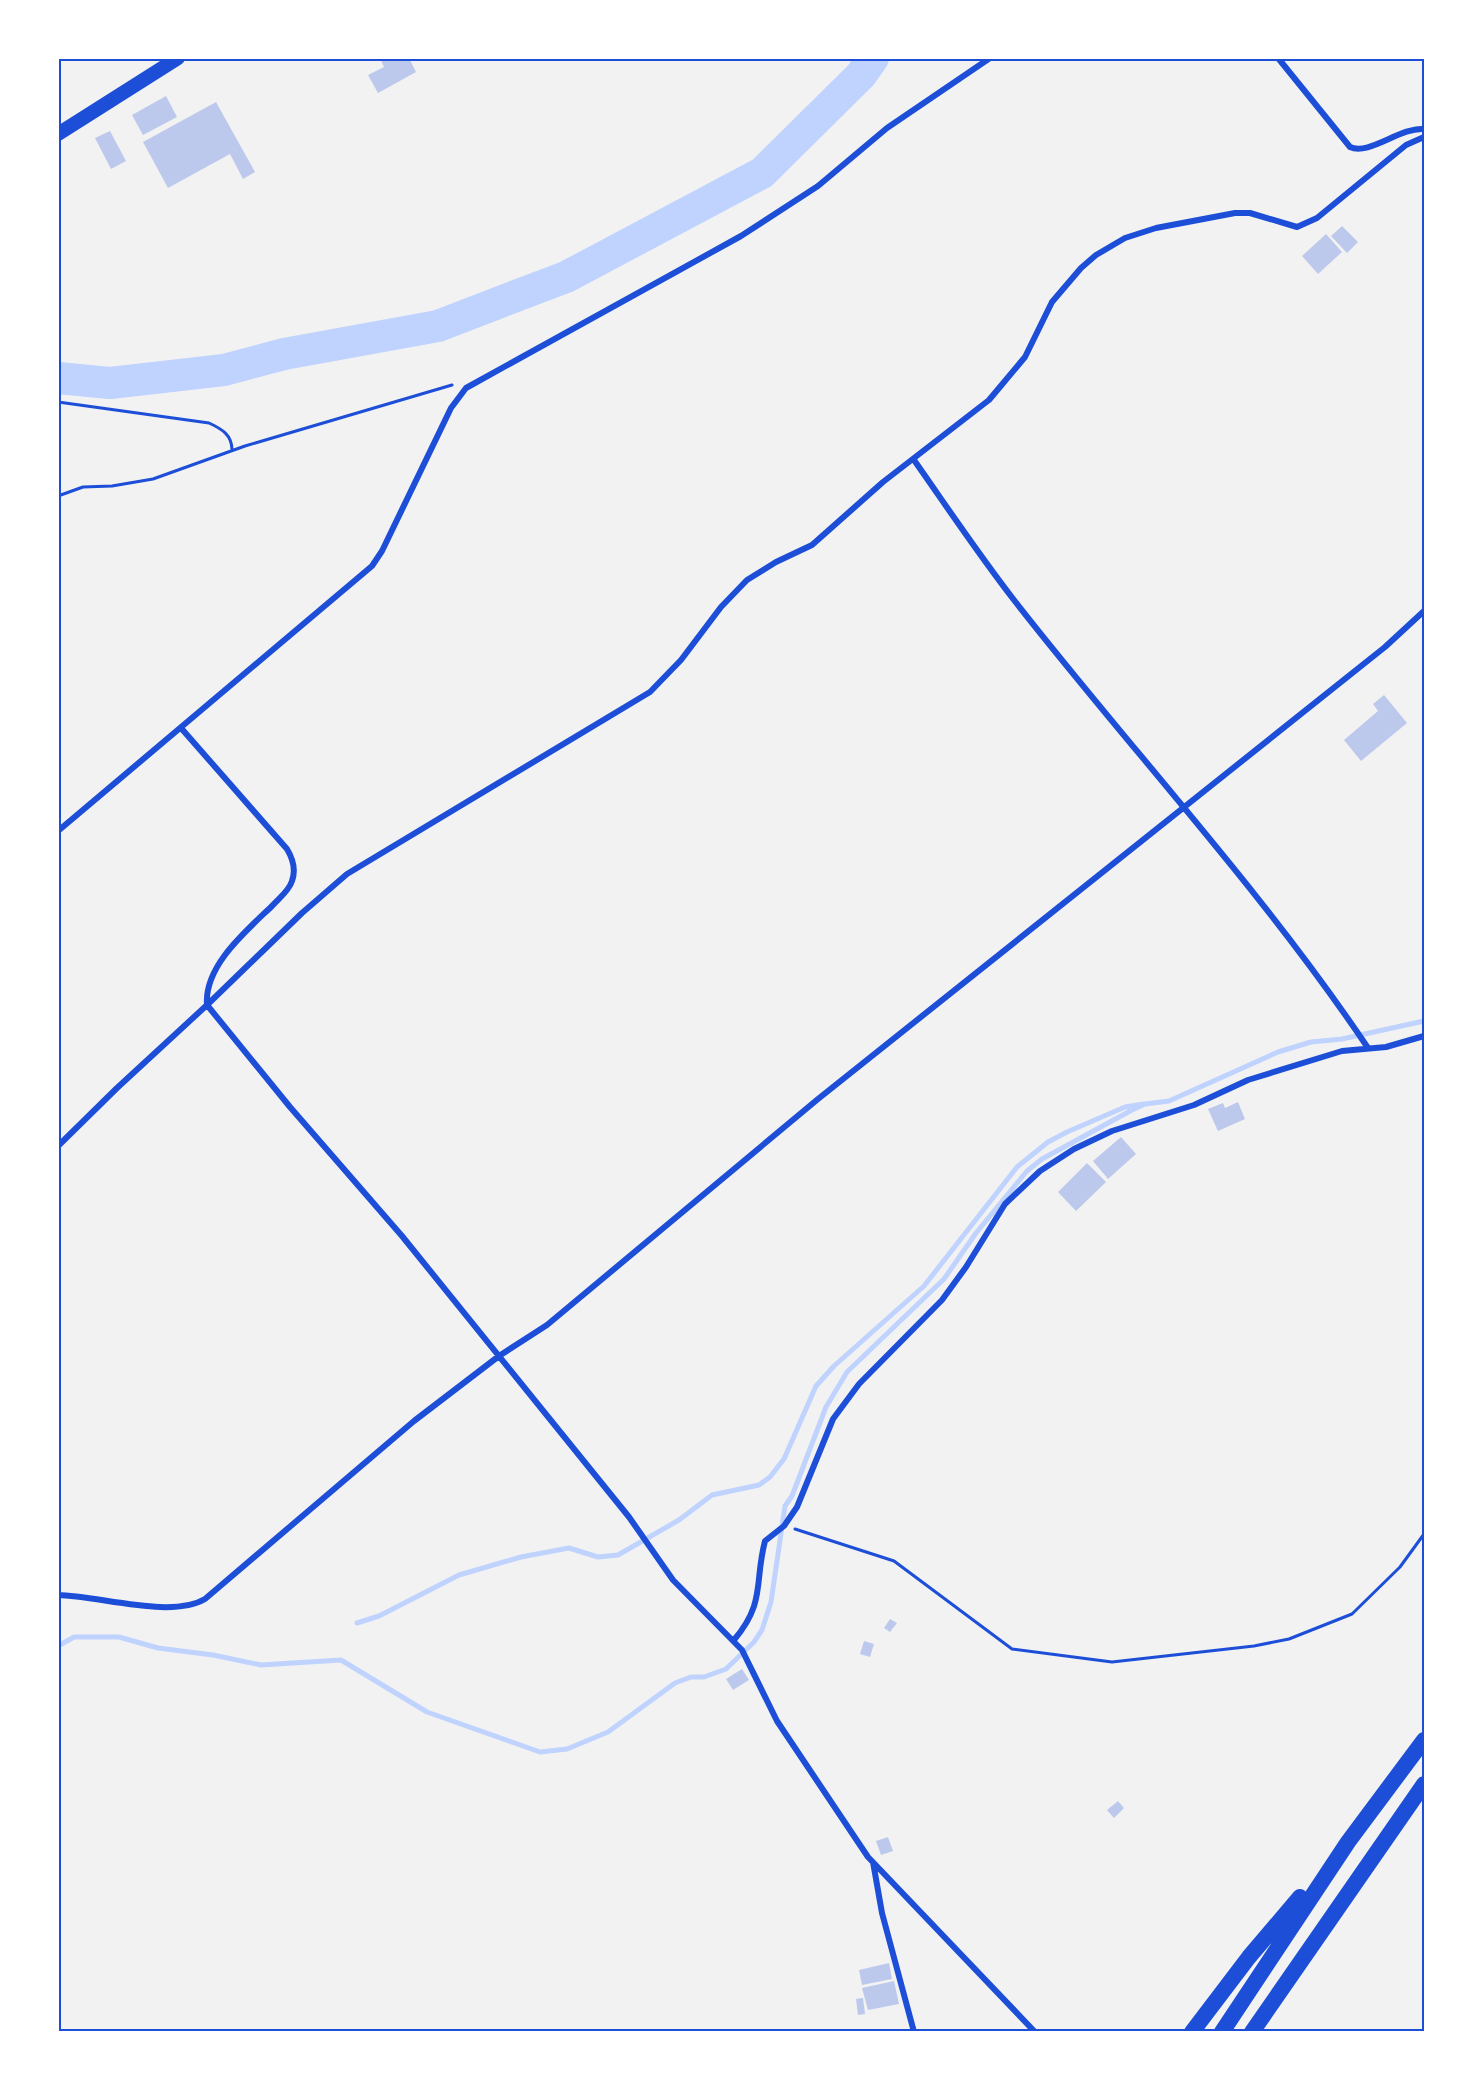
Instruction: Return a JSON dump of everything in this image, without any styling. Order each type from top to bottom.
[{"type":"highway","points":[[1222,2031],[1348,1842],[1425,1740]]},
{"type":"highway","points":[[1252,2031],[1425,1784]]},
{"type":"highway","points":[[1192,2031],[1249,1957],[1348,1842]]},
{"type":"main road","points":[[58,134],[178,58]]},
{"type":"street","points":[[58,831],[372,566],[382,551],[451,408],[466,388],[741,236],[819,186],[887,128],[990,58]]},
{"type":"street","points":[[1278,58],[1350,147],[1358,151],[1404,131],[1425,129]]},
{"type":"street","points":[[58,1146],[302,913],[347,874],[650,692],[681,660],[727,600],[747,580],[776,562],[812,545],[883,482],[989,400],[1025,357],[1052,302],[1081,268],[1110,246],[1156,228],[1235,213],[1250,213],[1297,227],[1317,218],[1406,145],[1425,137]]},
{"type":"street","points":[[914,460],[1015,600],[1336,1000],[1368,1048]]},
{"type":"street","points":[[58,1595],[165,1608],[188,1607],[199,1603],[414,1422],[499,1356],[547,1325],[818,1100],[1385,647],[1425,611]]},
{"type":"street","points":[[181,728],[287,849],[293,864],[292,884],[233,946],[215,971],[206,992],[207,1005],[290,1107],[402,1236],[629,1517],[673,1580],[734,1640],[750,1663],[777,1721],[872,1862],[1035,2031]]},
{"type":"street","points":[[734,1640],[749,1622],[756,1604],[765,1541],[784,1526],[798,1507],[833,1419],[859,1384],[942,1300],[966,1267],[1005,1204],[1040,1171],[1074,1149],[1112,1131],[1194,1105],[1248,1080],[1342,1051],[1386,1047],[1425,1036]]},
{"type":"street","points":[[872,1862],[882,1913],[914,2031]]},
{"type":"path","points":[[58,496],[83,487],[112,486],[153,479],[232,450],[443,386],[466,388]]},
{"type":"path","points":[[58,402],[209,423],[227,434],[232,442],[232,450]]},
{"type":"path","points":[[784,1526],[894,1561],[1012,1649],[1112,1662],[1254,1646],[1289,1638],[1352,1614],[1400,1567],[1425,1534]]},
{"type":"building","points":[[380,58],[409,58],[416,72],[378,93],[368,75],[384,67]]},
{"type":"building","points":[[166,96],[177,117],[143,135],[132,115]]},
{"type":"building","points":[[216,102],[255,172],[243,179],[230,154],[168,188],[143,142]]},
{"type":"building","points":[[110,131],[126,161],[111,169],[95,138]]},
{"type":"building","points":[[1342,226],[1358,242],[1347,253],[1331,236]]},
{"type":"building","points":[[1326,234],[1342,252],[1318,274],[1302,256]]},
{"type":"building","points":[[1384,695],[1407,723],[1361,761],[1344,740],[1378,711],[1373,704]]},
{"type":"building","points":[[1238,1102],[1245,1119],[1218,1131],[1208,1109],[1223,1103],[1225,1108]]},
{"type":"building","points":[[1121,1137],[1136,1154],[1108,1179],[1093,1161]]},
{"type":"building","points":[[1087,1163],[1106,1182],[1076,1211],[1058,1192]]},
{"type":"building","points":[[890,1619],[897,1623],[890,1632],[884,1628]]},
{"type":"building","points":[[864,1641],[874,1644],[870,1657],[860,1654]]},
{"type":"building","points":[[742,1669],[749,1680],[733,1690],[726,1679]]},
{"type":"building","points":[[1118,1801],[1124,1808],[1114,1818],[1107,1810]]},
{"type":"building","points":[[888,1837],[893,1851],[881,1855],[876,1841]]},
{"type":"building","points":[[889,1963],[892,1979],[862,1985],[859,1970]]},
{"type":"building","points":[[894,1981],[899,2004],[868,2010],[862,1988]]},
{"type":"building","points":[[863,1998],[865,2014],[858,2015],[856,1999]]},
{"type":"waterway","points":[[58,378],[110,383],[224,370],[284,354],[438,326],[566,277],[762,173],[861,75],[873,58]]},
{"type":"waterway","points":[[58,1646],[74,1637],[119,1637],[158,1648],[213,1655],[261,1665],[341,1660],[427,1712],[540,1752],[567,1749],[608,1732],[675,1683],[691,1677],[704,1677],[726,1669],[754,1642],[762,1630],[771,1602],[785,1506],[792,1496],[826,1407],[847,1372],[944,1279],[976,1233],[1027,1171],[1042,1159],[1132,1110],[1145,1104],[1169,1101],[1278,1052],[1311,1042],[1342,1039],[1424,1021]]},
{"type":"waterway","points":[[357,1623],[379,1616],[459,1575],[521,1557],[569,1548],[598,1557],[618,1555],[679,1520],[712,1495],[759,1485],[770,1477],[784,1459],[816,1386],[834,1366],[924,1286],[1017,1167],[1048,1142],[1067,1132],[1125,1107],[1144,1104]]}]
